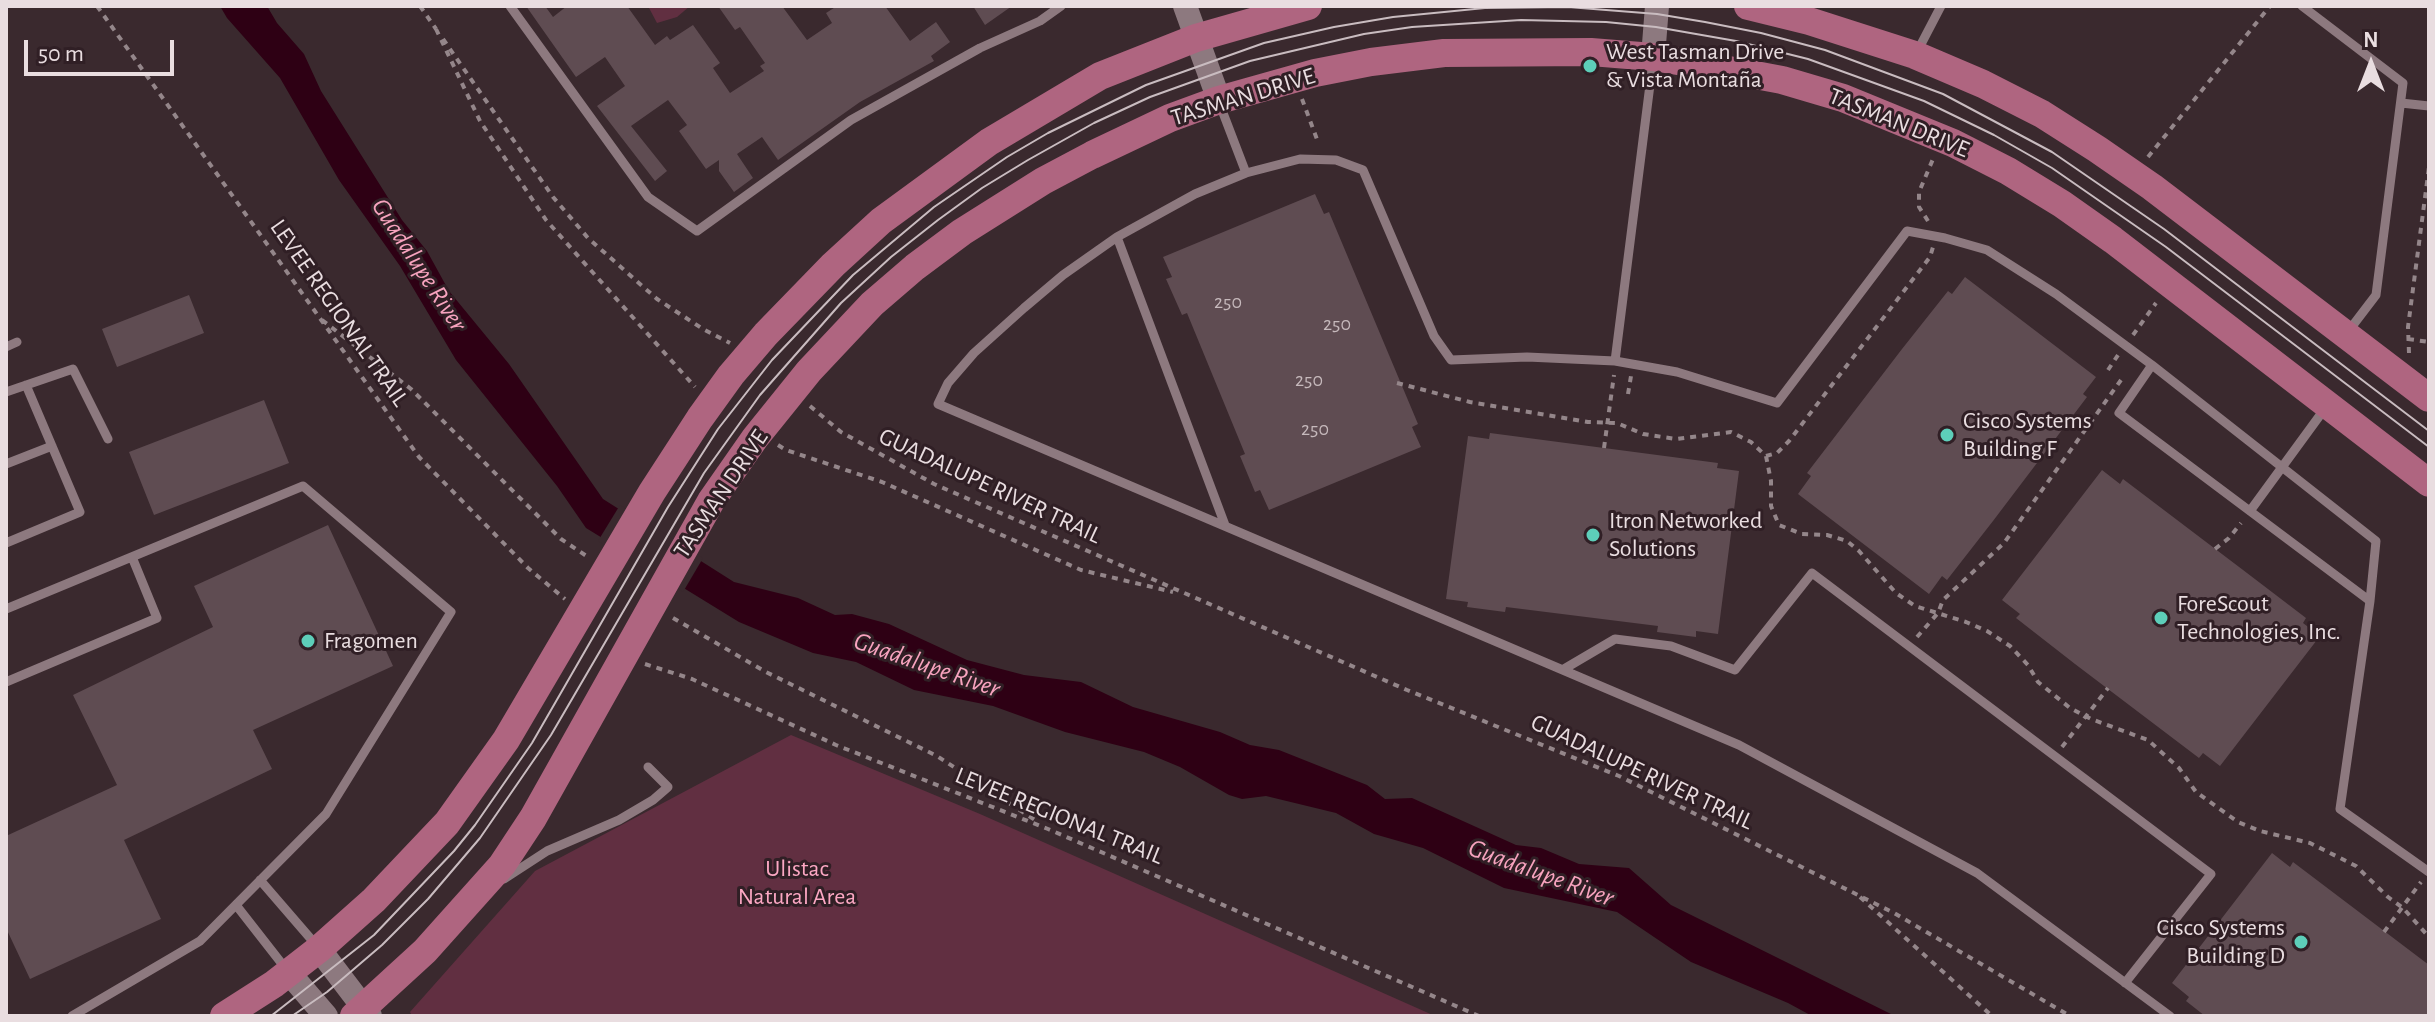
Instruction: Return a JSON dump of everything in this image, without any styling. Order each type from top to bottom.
[{"type":"main road","points":[[1185,6],[1219,100]]},
{"type":"main road","points":[[224,1016],[319,949],[374,900],[447,823],[506,740],[676,454],[740,364],[825,274],[881,221],[978,149],[1100,76],[1196,38],[1308,6]]},
{"type":"main road","points":[[1653,57],[1657,6]]},
{"type":"main road","points":[[1748,6],[1809,21],[1915,55],[2018,102],[2097,149],[2152,187],[2429,398]]},
{"type":"main road","name":"TASMAN DRIVE","points":[[362,1013],[425,951],[502,865],[533,818],[711,501],[785,401],[872,304],[962,232],[1043,181],[1092,155],[1170,118],[1219,100],[1315,73],[1444,53],[1550,51],[1653,57],[1782,80],[1843,98],[1941,137],[2008,171],[2113,240],[2429,483]]},
{"type":"main road","points":[[319,949],[362,1013]]},
{"type":"main road","points":[[289,973],[326,1016]]},
{"type":"lane","points":[[510,6],[648,197],[697,231],[851,120],[980,48],[1040,21],[1061,6]]},
{"type":"lane","points":[[1915,55],[1941,6]]},
{"type":"lane","points":[[2302,6],[2403,83],[2376,295],[2344,335]]},
{"type":"lane","points":[[1615,361],[1653,57]]},
{"type":"lane","points":[[1219,100],[1246,173]]},
{"type":"lane","points":[[2401,103],[2429,106]]},
{"type":"lane","points":[[2170,1016],[1977,873],[1739,745],[938,404],[948,383],[974,353],[1063,275],[1117,237],[1195,194],[1246,173],[1300,159],[1336,160],[1363,170],[1434,336],[1451,360],[1527,357],[1615,361],[1677,372],[1777,403],[1907,231],[1987,250],[2056,294],[2152,365],[2376,541],[2340,809],[2429,872]]},
{"type":"lane","points":[[1117,237],[1225,525]]},
{"type":"lane","points":[[6,347],[17,342]]},
{"type":"lane","points":[[2152,365],[2119,413],[2370,601]]},
{"type":"lane","points":[[6,392],[73,369],[108,439]]},
{"type":"lane","points":[[6,543],[80,512],[26,385]]},
{"type":"lane","points":[[2250,511],[2328,404]]},
{"type":"lane","points":[[6,464],[52,446]]},
{"type":"lane","points":[[6,609],[303,486],[451,612],[326,814],[200,941],[72,1016]]},
{"type":"lane","points":[[6,682],[157,618],[132,557]]},
{"type":"lane","points":[[1564,669],[1615,639],[1671,646],[1735,670],[1812,573],[2211,874],[2125,983]]},
{"type":"lane","points":[[469,904],[547,851],[628,815],[653,800],[668,787],[648,767]]},
{"type":"lane","points":[[260,880],[319,949]]},
{"type":"lane","points":[[236,905],[289,973]]},
{"type":"path","name":"LEVEE REGIONAL TRAIL","points":[[97,6],[419,457],[528,568],[587,605]]},
{"type":"path","points":[[420,6],[553,197],[588,238],[657,299],[703,329],[740,364]]},
{"type":"path","points":[[2146,159],[2270,6]]},
{"type":"path","points":[[436,29],[480,121],[546,220],[692,385]]},
{"type":"path","points":[[1301,97],[1318,142]]},
{"type":"path","points":[[1766,456],[1777,453],[1798,429],[1930,257],[1935,236],[1932,225],[1919,207],[1919,192],[1934,157]]},
{"type":"path","points":[[2409,353],[2408,339],[2429,167]]},
{"type":"path","points":[[2408,339],[2429,342]]},
{"type":"path","points":[[1604,448],[1615,361]]},
{"type":"path","points":[[1628,394],[1631,376]]},
{"type":"path","points":[[1909,645],[1938,613],[1943,600],[2004,543],[2121,380]]},
{"type":"path","points":[[1397,383],[1470,402],[1588,422],[1609,422],[1643,434],[1676,439],[1731,432],[1751,442],[1766,456],[1771,481],[1771,506],[1779,525],[1802,534],[1827,535],[1847,541],[1896,593],[1915,606],[1987,631],[2010,646],[2028,665],[2038,682],[2070,708],[2148,740],[2179,768],[2196,792],[2238,822],[2260,831],[2310,843],[2356,866],[2403,908],[2429,937]]},
{"type":"path","name":"GUADALUPE RIVER TRAIL","points":[[785,401],[934,484],[1407,690],[1619,776],[1894,913],[2070,1016]]},
{"type":"path","name":"GUADALUPE RIVER TRAIL","points":[[786,450],[882,482],[1081,570],[1183,594]]},
{"type":"path","points":[[2215,549],[2229,538],[2250,511]]},
{"type":"path","name":"LEVEE REGIONAL TRAIL","points":[[631,641],[641,662],[692,679],[836,745],[1090,846],[1479,1016]]},
{"type":"path","points":[[2056,756],[2108,688]]},
{"type":"path","points":[[2384,932],[2429,872]]},
{"type":"path","points":[[1856,894],[1992,1016]]},
{"type":"green space","points":[[648,6],[690,6],[677,17],[657,23]]},
{"type":"green space","name":"Ulistac Natural Area","points":[[791,735],[980,814],[1435,1016],[412,1016],[410,1012],[535,871]]},
{"type":"water","name":"Guadalupe River","points":[[220,6],[267,6],[277,23],[304,54],[321,91],[402,220],[427,251],[449,291],[509,364],[603,499],[734,582],[798,598],[835,615],[852,614],[889,624],[967,660],[1024,675],[1081,682],[1133,707],[1220,732],[1250,745],[1279,750],[1367,785],[1385,799],[1412,798],[1516,845],[1541,848],[1579,864],[1629,868],[1671,905],[1895,1016],[1812,1016],[1691,962],[1617,912],[1504,888],[1423,848],[1374,834],[1336,813],[1266,796],[1242,799],[1229,795],[1180,767],[1144,752],[1065,732],[993,706],[914,690],[856,662],[813,653],[739,622],[586,528],[557,486],[456,360],[400,266],[339,180],[280,78]]},
{"type":"pier","points":[[620,505],[703,558],[683,592],[598,541]]},
{"type":"building","points":[[526,6],[545,6],[553,17],[567,6],[627,6],[655,45],[667,36],[670,40],[693,25],[720,63],[713,68],[730,93],[764,71],[760,66],[765,63],[740,27],[735,30],[718,6],[782,6],[807,40],[832,23],[826,13],[837,6],[885,6],[910,41],[936,22],[950,42],[931,56],[934,61],[860,102],[778,160],[762,137],[737,154],[753,178],[734,192],[719,171],[719,160],[706,169],[679,131],[687,125],[668,100],[631,126],[667,171],[655,181],[597,106],[625,86],[605,57],[576,77]]},
{"type":"building","points":[[973,6],[1012,6],[985,25]]},
{"type":"building","points":[[1315,194],[1324,214],[1329,212],[1418,424],[1412,427],[1421,447],[1269,510],[1260,490],[1255,492],[1240,456],[1245,454],[1187,313],[1182,315],[1166,279],[1172,277],[1163,257]]},
{"type":"building","name":"Cisco Systems Building F","points":[[1965,277],[2096,377],[2083,394],[2087,397],[1993,521],[1947,580],[1942,576],[1929,594],[1798,494],[1811,476],[1807,473],[1902,349],[1948,291],[1952,294]]},
{"type":"building","points":[[189,295],[204,333],[117,367],[102,329]]},
{"type":"building","points":[[264,400],[289,463],[154,515],[129,452]]},
{"type":"building","name":"Itron Networked Solutions","points":[[1490,433],[1718,463],[1717,468],[1739,471],[1718,634],[1696,631],[1696,637],[1657,632],[1658,626],[1506,607],[1505,612],[1467,607],[1468,602],[1446,599],[1468,436],[1489,439]]},
{"type":"building","name":"ForeScout Technologies, Inc.","points":[[2102,470],[2120,484],[2123,479],[2247,573],[2306,618],[2303,623],[2320,636],[2220,766],[2203,753],[2199,758],[2075,664],[2016,618],[2020,614],[2002,600]]},
{"type":"building","points":[[328,525],[393,666],[253,730],[272,769],[124,840],[161,919],[30,979],[6,928],[6,836],[117,785],[73,695],[213,627],[194,586]]},
{"type":"building","name":"Cisco Systems Building D","points":[[2272,853],[2290,867],[2293,862],[2429,965],[2429,1016],[2205,1016],[2186,1001],[2189,997],[2172,983]]},
{"type":"tram line","points":[[271,1016],[374,935],[475,825],[532,743],[668,507],[718,429],[772,360],[853,275],[934,207],[1048,133],[1146,85],[1264,43],[1393,17],[1485,8],[1568,7],[1657,14],[1705,22],[1825,50],[1943,94],[2052,152],[2164,229],[2429,431]]},
{"type":"tram line","points":[[292,1016],[327,992],[382,945],[428,899],[480,838],[551,735],[704,473],[760,395],[841,303],[891,257],[938,220],[1028,160],[1094,123],[1150,97],[1250,61],[1364,34],[1412,27],[1521,20],[1606,22],[1656,27],[1736,41],[1808,59],[1924,101],[2052,168],[2166,247],[2429,447]]},
{"type":"place","name":"West Tasman Drive & Vista Montaña","points":[[1590,66]]},
{"type":"place","name":"Cisco Systems Building F","points":[[1947,435]]},
{"type":"place","name":"Itron Networked Solutions","points":[[1593,535]]},
{"type":"place","name":"ForeScout Technologies, Inc.","points":[[2161,618]]},
{"type":"place","name":"Fragomen","points":[[308,641]]},
{"type":"place","name":"Cisco Systems Building D","points":[[2301,942]]}]
